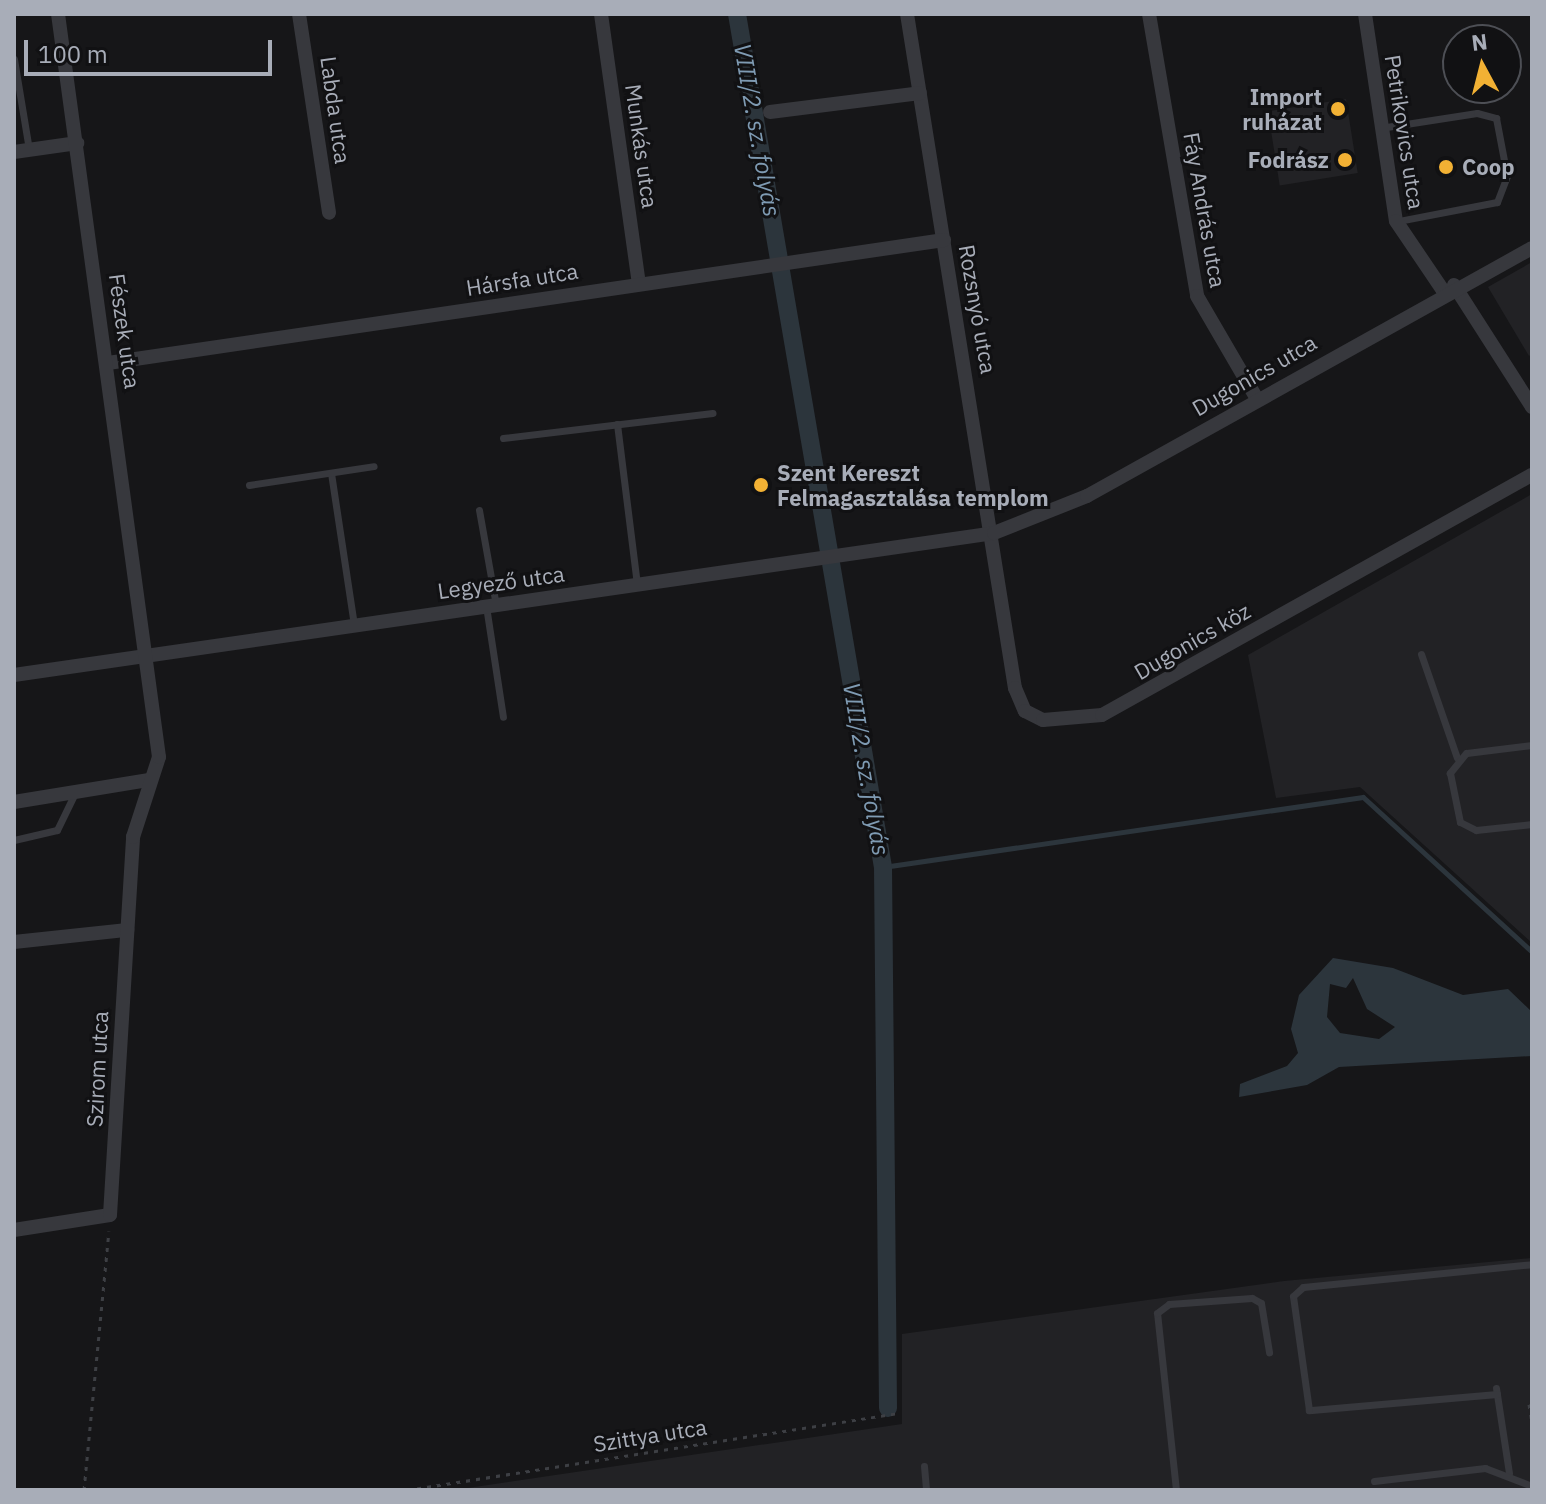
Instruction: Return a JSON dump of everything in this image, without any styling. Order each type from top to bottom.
[{"type":"street","name":"Fészek utca","points":[[58,14],[146,654]]},
{"type":"street","name":"Labda utca","points":[[299,14],[329,213]]},
{"type":"street","name":"Munkás utca","points":[[601,14],[639,283]]},
{"type":"street","name":"Rozsnyó utca","points":[[907,14],[994,533]]},
{"type":"street","name":"Fáy András utca","points":[[1149,14],[1197,296],[1257,399]]},
{"type":"street","name":"Petrikovics utca","points":[[1365,14],[1396,221],[1449,289]]},
{"type":"street","points":[[770,112],[920,93]]},
{"type":"street","points":[[22,151],[77,143]]},
{"type":"street","name":"Hársfa utca","points":[[108,363],[944,240]]},
{"type":"street","name":"Dugonics utca","points":[[994,533],[1087,496],[1449,289],[1532,248]]},
{"type":"street","points":[[1449,289],[1532,407]]},
{"type":"street","name":"Dugonics köz","points":[[994,533],[1018,703],[1043,720],[1086,718],[1139,696],[1532,475]]},
{"type":"street","name":"Legyező utca","points":[[14,675],[994,533]]},
{"type":"street","name":"Szirom utca","points":[[110,1215],[133,837],[149,780],[159,757],[146,654]]},
{"type":"street","points":[[14,802],[149,780]]},
{"type":"street","points":[[14,942],[127,930]]},
{"type":"street","points":[[14,1230],[110,1215]]},
{"type":"lane","points":[[14,59],[22,151]]},
{"type":"lane","points":[[1380,128],[1477,113],[1496,118],[1507,176],[1497,202],[1396,221]]},
{"type":"lane","points":[[503,438],[713,413]]},
{"type":"lane","points":[[617,424],[637,585]]},
{"type":"lane","points":[[249,485],[374,466]]},
{"type":"lane","points":[[331,473],[354,625]]},
{"type":"lane","points":[[479,510],[503,717]]},
{"type":"lane","points":[[1421,654],[1457,758],[1450,773],[1460,822],[1476,830],[1532,824]]},
{"type":"lane","points":[[1457,758],[1532,745]]},
{"type":"lane","points":[[14,840],[57,830],[76,791]]},
{"type":"lane","points":[[1509,1473],[1497,1391],[1309,1410],[1293,1296],[1303,1287],[1532,1264]]},
{"type":"lane","points":[[1176,1490],[1157,1313],[1169,1304],[1252,1298],[1261,1303],[1269,1352]]},
{"type":"lane","points":[[924,1466],[926,1490]]},
{"type":"lane","points":[[1374,1481],[1485,1468],[1509,1473],[1532,1486]]},
{"type":"path","points":[[84,1490],[110,1215]]},
{"type":"path","points":[[1529,1404],[1532,1423]]},
{"type":"path","name":"Szittya utca","points":[[407,1490],[898,1413]]},
{"type":"shaded area","points":[[1346,99],[1358,173],[1280,185],[1268,111]]},
{"type":"shaded area","points":[[1532,262],[1532,354],[1529,356],[1488,287]]},
{"type":"shaded area","points":[[1532,494],[1532,943],[1360,787],[1276,798],[1248,655]]},
{"type":"shaded area","points":[[1333,958],[1393,968],[1463,995],[1508,989],[1532,1012],[1532,1056],[1339,1067],[1307,1085],[1239,1097],[1240,1084],[1287,1066],[1298,1053],[1291,1029],[1299,995]],"holes":[[[1353,978],[1367,1009],[1395,1027],[1379,1039],[1340,1033],[1327,1017],[1330,984],[1346,988]]]},
{"type":"shaded area","points":[[1532,1258],[1532,1490],[454,1490],[902,1424],[902,1334],[1284,1281]]},
{"type":"waterway","name":"VIII/2. sz. folyás","points":[[737,14],[883,867],[888,1408]]},
{"type":"waterway","name":"VIII/2. sz. folyás","points":[[883,867],[1363,797],[1532,952]]},
{"type":"place","name":"Import ruházat","points":[[1338,109]]},
{"type":"place","name":"Fodrász","points":[[1345,160]]},
{"type":"place","name":"Coop","points":[[1446,167]]},
{"type":"place","name":"Szent Kereszt Felmagasztalása templom","points":[[761,485]]}]
